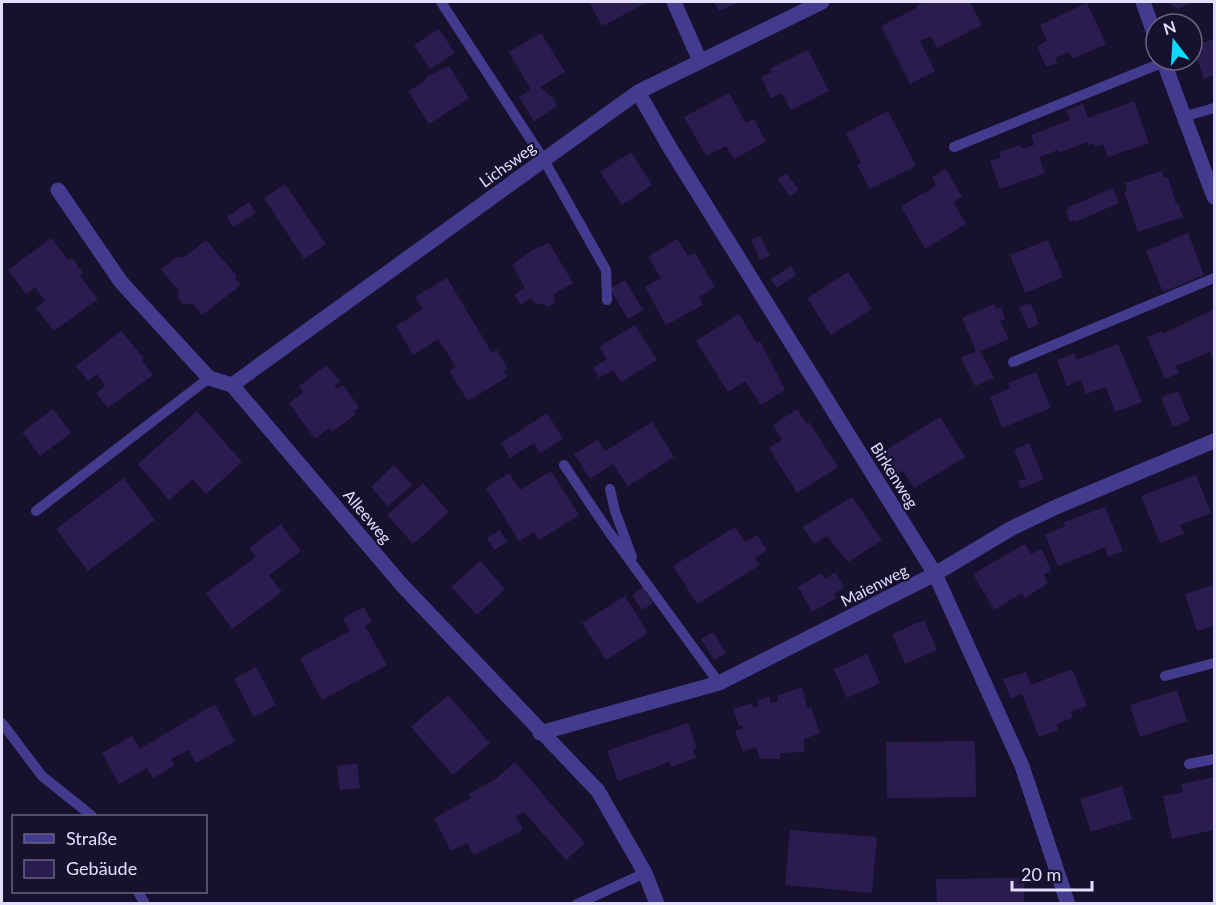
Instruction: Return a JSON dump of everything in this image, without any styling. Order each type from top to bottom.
[{"type":"street","points":[[674,2],[699,61]]},
{"type":"street","name":"Lichsweg","points":[[232,385],[638,92],[822,2]]},
{"type":"street","points":[[1168,72],[1215,197]]},
{"type":"street","name":"Birkenweg","points":[[638,92],[670,148],[935,574],[1022,766],[1068,903]]},
{"type":"street","points":[[58,190],[121,282],[209,378],[232,385]]},
{"type":"street","name":"Alleeweg","points":[[232,385],[401,584],[540,733],[598,791],[645,873],[657,903]]},
{"type":"street","name":"Maienweg","points":[[540,733],[719,683],[935,574],[1012,528],[1056,507],[1215,441]]},
{"type":"lane","points":[[441,2],[544,160],[606,270],[607,300]]},
{"type":"lane","points":[[954,147],[1144,69]]},
{"type":"lane","points":[[1183,117],[1215,108]]},
{"type":"lane","points":[[1013,362],[1215,278]]},
{"type":"lane","points":[[36,511],[209,378]]},
{"type":"lane","points":[[564,465],[609,532],[719,683]]},
{"type":"lane","points":[[610,489],[615,511],[636,567]]},
{"type":"lane","points":[[1165,676],[1215,663]]},
{"type":"lane","points":[[2,723],[42,776],[91,815]]},
{"type":"lane","points":[[1189,764],[1215,759]]},
{"type":"lane","points":[[577,903],[645,873]]},
{"type":"building","points":[[589,2],[645,2],[646,3],[602,26]]},
{"type":"building","points":[[714,2],[740,2],[719,11]]},
{"type":"building","points":[[925,2],[970,2],[982,25],[937,48],[931,36],[920,41],[935,71],[910,84],[881,26]]},
{"type":"building","points":[[1167,2],[1194,2],[1178,9]]},
{"type":"building","points":[[1087,3],[1106,44],[1072,59],[1069,52],[1055,58],[1057,63],[1046,67],[1037,46],[1047,41],[1040,25]]},
{"type":"building","points":[[439,29],[455,53],[430,69],[414,45]]},
{"type":"building","points":[[541,33],[565,72],[540,87],[553,98],[557,106],[534,121],[519,97],[531,90],[509,52]]},
{"type":"building","points":[[1214,39],[1214,75],[1204,79],[1202,72],[1204,72],[1204,42]]},
{"type":"building","points":[[808,50],[829,91],[791,110],[782,93],[771,98],[761,77],[772,72],[770,69]]},
{"type":"building","points":[[449,66],[469,98],[429,124],[408,91],[424,82],[426,77]]},
{"type":"building","points":[[729,93],[746,123],[754,119],[766,142],[734,159],[726,146],[706,156],[684,117]]},
{"type":"building","points":[[1134,101],[1149,143],[1108,157],[1103,144],[1095,147],[1094,143],[1088,145],[1087,142],[1059,153],[1058,150],[1039,157],[1045,173],[1000,189],[990,161],[1001,157],[999,152],[1020,145],[1022,149],[1034,145],[1031,135],[1070,120],[1066,110],[1083,104],[1088,118]]},
{"type":"building","points":[[888,111],[916,166],[870,189],[857,165],[861,163],[846,133]]},
{"type":"building","points":[[631,152],[652,185],[622,205],[600,172]]},
{"type":"building","points":[[946,169],[962,197],[953,202],[966,224],[925,249],[901,206],[936,186],[932,177]]},
{"type":"building","points":[[1162,171],[1164,178],[1168,177],[1176,204],[1178,203],[1183,217],[1138,232],[1124,192],[1127,191],[1125,183]]},
{"type":"building","points":[[786,173],[799,190],[790,196],[777,179]]},
{"type":"building","points":[[285,184],[326,244],[304,259],[264,198]]},
{"type":"building","points":[[1113,188],[1119,203],[1075,222],[1074,220],[1070,222],[1066,211],[1069,207]]},
{"type":"building","points":[[249,202],[256,213],[233,227],[227,217]]},
{"type":"building","points":[[1188,233],[1204,275],[1163,292],[1146,251]]},
{"type":"building","points":[[760,236],[770,256],[760,260],[751,240]]},
{"type":"building","points":[[51,238],[69,260],[72,258],[83,273],[80,276],[98,299],[54,331],[36,308],[45,301],[35,287],[26,294],[8,270]]},
{"type":"building","points":[[677,239],[688,256],[695,253],[715,287],[699,297],[703,305],[666,325],[645,287],[661,278],[648,257]]},
{"type":"building","points":[[206,240],[237,276],[235,278],[241,285],[202,315],[193,303],[183,305],[178,298],[179,291],[161,269],[177,257],[185,257]]},
{"type":"building","points":[[1048,240],[1063,277],[1025,293],[1010,255]]},
{"type":"building","points":[[549,243],[573,283],[554,294],[555,302],[548,307],[540,303],[537,305],[531,298],[521,305],[514,295],[525,288],[512,265],[532,250]]},
{"type":"building","points":[[791,266],[796,275],[777,288],[771,279]]},
{"type":"building","points":[[848,272],[872,309],[831,335],[807,298]]},
{"type":"building","points":[[447,278],[492,353],[497,350],[508,369],[504,371],[507,377],[468,401],[449,371],[456,367],[438,339],[413,355],[396,326],[423,309],[415,297]]},
{"type":"building","points":[[625,280],[643,310],[628,319],[610,289]]},
{"type":"building","points":[[1031,303],[1039,324],[1028,329],[1019,307]]},
{"type":"building","points":[[994,304],[996,309],[1001,307],[1005,319],[1000,321],[1009,339],[980,351],[994,378],[975,386],[961,358],[976,351],[962,318]]},
{"type":"building","points":[[1214,309],[1214,362],[1210,352],[1176,366],[1179,373],[1165,379],[1147,337],[1162,331],[1163,334]]},
{"type":"building","points":[[739,314],[757,343],[760,341],[785,390],[761,405],[745,381],[728,392],[696,341]]},
{"type":"building","points":[[635,325],[657,360],[621,382],[613,370],[599,378],[593,368],[607,359],[599,347]]},
{"type":"building","points":[[121,331],[144,358],[142,360],[153,375],[108,408],[96,393],[105,386],[97,374],[88,381],[76,366]]},
{"type":"building","points":[[1118,344],[1142,402],[1115,412],[1106,387],[1086,394],[1081,380],[1067,386],[1057,360],[1074,353],[1076,360]]},
{"type":"building","points":[[327,365],[340,382],[334,386],[337,389],[343,385],[359,407],[353,412],[356,414],[332,432],[329,428],[315,439],[289,403],[303,392],[299,386]]},
{"type":"building","points":[[1036,372],[1051,408],[1002,428],[990,397],[1010,388],[1008,383]]},
{"type":"building","points":[[1178,391],[1190,420],[1173,427],[1161,398]]},
{"type":"building","points":[[53,409],[71,433],[40,456],[22,432]]},
{"type":"building","points":[[797,409],[807,424],[809,422],[838,467],[797,493],[769,448],[782,440],[773,425]]},
{"type":"building","points":[[197,411],[242,462],[206,494],[193,479],[169,500],[138,464]]},
{"type":"building","points":[[547,413],[563,439],[540,453],[534,443],[510,458],[501,443]]},
{"type":"building","points":[[940,417],[965,457],[914,488],[903,471],[897,474],[883,452]]},
{"type":"building","points":[[652,422],[674,457],[628,486],[613,464],[590,479],[574,454],[598,440],[605,451]]},
{"type":"building","points":[[1029,443],[1044,479],[1021,489],[1018,481],[1026,479],[1014,450]]},
{"type":"building","points":[[394,465],[412,485],[388,506],[371,487]]},
{"type":"building","points":[[551,471],[579,515],[539,540],[534,532],[519,541],[486,488],[509,473],[520,490]]},
{"type":"building","points":[[1196,475],[1211,513],[1180,525],[1184,534],[1160,543],[1141,496]]},
{"type":"building","points":[[124,478],[155,520],[88,571],[56,529]]},
{"type":"building","points":[[423,483],[449,512],[413,544],[387,515]]},
{"type":"building","points":[[852,497],[882,540],[848,562],[827,536],[814,544],[803,527]]},
{"type":"building","points":[[1105,507],[1123,551],[1108,557],[1105,547],[1058,566],[1045,535],[1065,526],[1064,522]]},
{"type":"building","points":[[281,524],[301,551],[269,575],[282,592],[232,629],[206,593],[256,557],[249,548]]},
{"type":"building","points":[[735,527],[745,542],[757,535],[767,550],[755,558],[760,565],[697,604],[673,566]]},
{"type":"building","points":[[500,530],[507,542],[494,550],[487,538]]},
{"type":"building","points":[[1025,544],[1031,554],[1042,549],[1051,570],[1044,575],[1048,583],[1025,598],[1022,593],[994,610],[973,574]]},
{"type":"building","points":[[480,561],[505,589],[477,615],[451,587]]},
{"type":"building","points":[[835,572],[844,587],[834,594],[836,598],[812,612],[798,587],[821,573],[825,579]]},
{"type":"building","points":[[1214,585],[1214,626],[1197,631],[1185,594]]},
{"type":"building","points":[[643,587],[653,603],[642,610],[632,595]]},
{"type":"building","points":[[625,596],[648,633],[606,660],[582,623]]},
{"type":"building","points":[[364,607],[372,622],[365,626],[387,665],[322,700],[300,658],[350,631],[343,618]]},
{"type":"building","points":[[924,620],[937,650],[905,664],[892,634]]},
{"type":"building","points":[[713,632],[726,653],[714,660],[701,639]]},
{"type":"building","points":[[867,654],[880,683],[847,698],[834,669]]},
{"type":"building","points":[[256,667],[276,705],[254,717],[234,679]]},
{"type":"building","points":[[1072,669],[1087,706],[1071,712],[1073,718],[1056,724],[1058,730],[1039,737],[1022,694],[1011,699],[1003,679],[1026,672],[1031,685]]},
{"type":"building","points":[[802,687],[807,708],[811,707],[820,733],[804,739],[804,752],[780,753],[780,759],[760,759],[756,747],[743,752],[735,731],[743,728],[742,725],[739,726],[733,709],[752,703],[753,708],[759,706],[757,701],[769,696],[771,704],[778,701],[777,696]]},
{"type":"building","points":[[1177,690],[1187,721],[1140,737],[1130,705]]},
{"type":"building","points":[[448,695],[490,743],[453,775],[411,727]]},
{"type":"building","points":[[215,704],[235,741],[196,763],[188,750],[171,759],[174,766],[153,778],[147,768],[119,784],[102,753],[132,736],[140,749]]},
{"type":"building","points":[[688,723],[697,748],[693,750],[696,758],[671,767],[669,762],[618,781],[607,751]]},
{"type":"building","points":[[975,741],[976,797],[887,798],[886,742]]},
{"type":"building","points":[[515,762],[585,843],[566,860],[524,812],[516,816],[523,830],[474,855],[467,843],[451,851],[434,818],[471,798],[469,794],[497,778]]},
{"type":"building","points":[[357,763],[360,788],[340,790],[337,766]]},
{"type":"building","points":[[1214,777],[1214,830],[1172,839],[1163,796],[1183,792],[1181,784]]},
{"type":"building","points":[[1122,786],[1132,819],[1091,832],[1080,799]]},
{"type":"building","points":[[790,830],[877,837],[872,893],[785,885]]},
{"type":"building","points":[[1024,878],[1024,904],[937,904],[936,879]]}]
